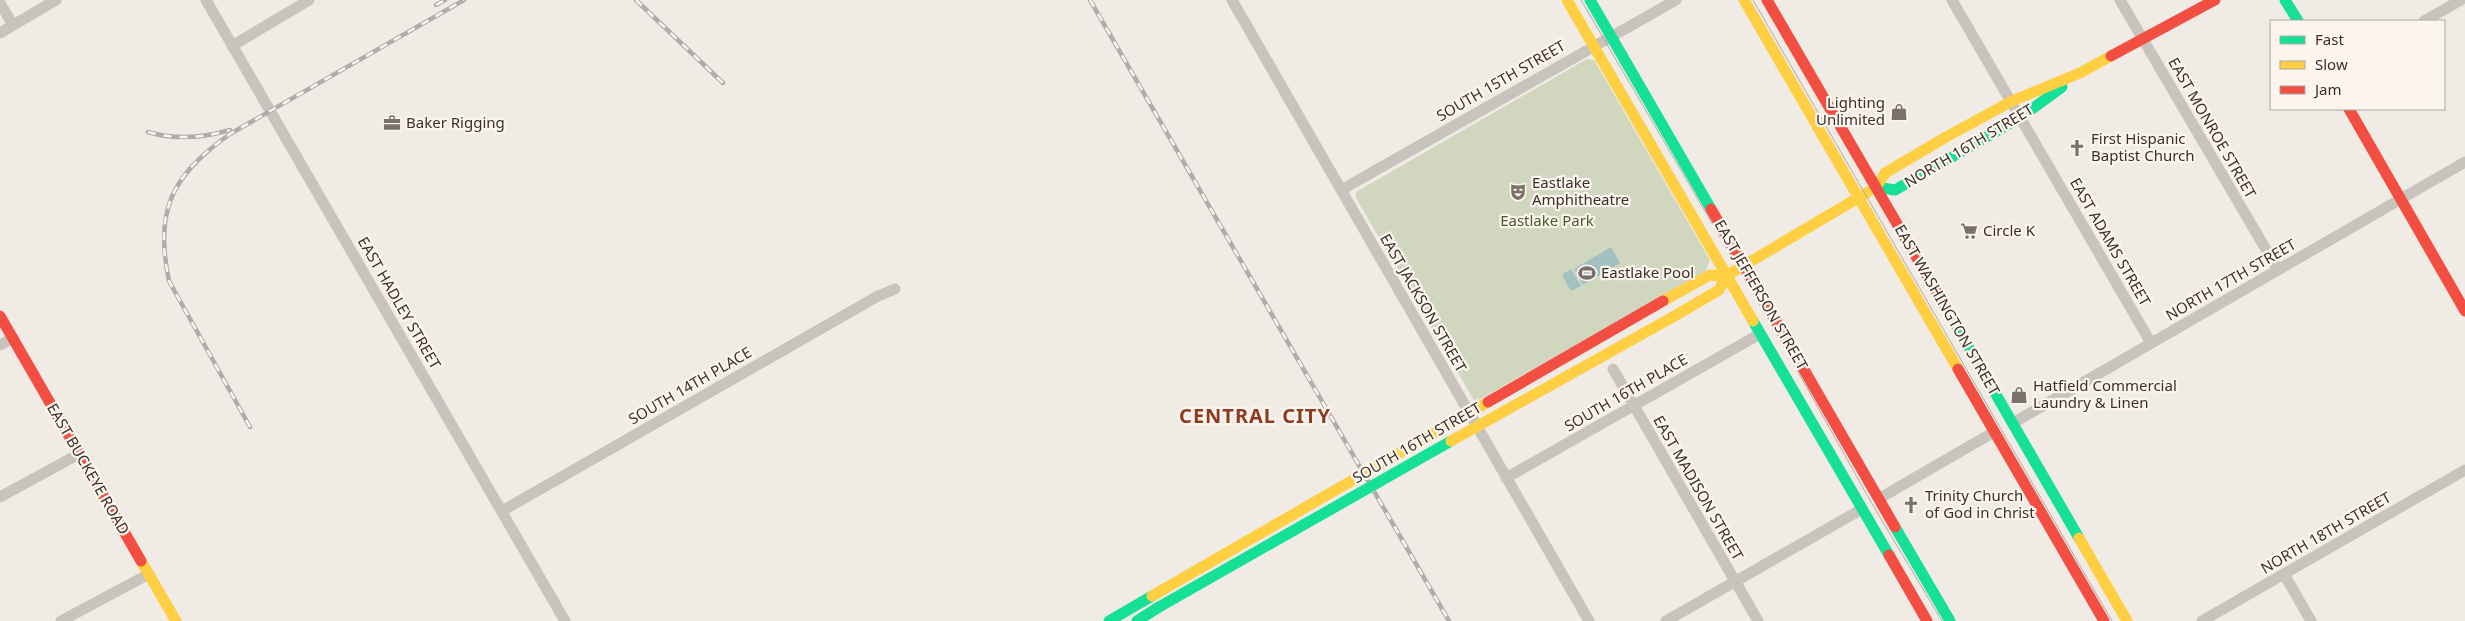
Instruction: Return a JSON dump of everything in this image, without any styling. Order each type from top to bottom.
[{"type":"main road","name":"EAST JEFFERSON STREET","points":[[1567,0],[1927,621]]},
{"type":"main road","name":"EAST JEFFERSON STREET","points":[[1590,0],[1950,621]]},
{"type":"main road","name":"EAST WASHINGTON STREET","points":[[1744,0],[2104,621]]},
{"type":"main road","name":"EAST WASHINGTON STREET","points":[[1767,0],[2127,621]]},
{"type":"main road","name":"NORTH 16TH STREET","points":[[2080,74],[2012,101],[1885,173],[1876,187],[1895,190],[2021,117],[2080,74],[2215,0]]},
{"type":"main road","points":[[2285,0],[2297,20]]},
{"type":"main road","name":"EAST JEFFERSON STREET","points":[[1622,57],[1657,156]]},
{"type":"main road","points":[[2349,110],[2465,311]]},
{"type":"main road","name":"SOUTH 16TH STREET","points":[[1109,621],[1663,301],[1710,275],[1726,276],[1876,187]]},
{"type":"main road","name":"SOUTH 16TH STREET","points":[[1136,621],[1576,369],[1719,290],[1726,276]]},
{"type":"main road","points":[[1945,306],[1974,396]]},
{"type":"main road","name":"EAST BUCKEYE ROAD","points":[[0,316],[176,621]]},
{"type":"main road","name":"EAST JEFFERSON STREET","points":[[1899,534],[1931,621]]},
{"type":"street","points":[[0,33],[56,0]]},
{"type":"street","name":"EAST HADLEY STREET","points":[[206,0],[565,621]]},
{"type":"street","points":[[232,46],[309,0]]},
{"type":"street","name":"EAST JACKSON STREET","points":[[1232,0],[1589,621]]},
{"type":"street","name":"SOUTH 15TH STREET","points":[[1341,190],[1676,0]]},
{"type":"street","name":"EAST ADAMS STREET","points":[[1952,0],[2151,343]]},
{"type":"street","name":"EAST MONROE STREET","points":[[2120,0],[2278,270]]},
{"type":"street","points":[[2426,20],[2461,0]]},
{"type":"street","points":[[0,3],[13,26]]},
{"type":"street","name":"NORTH 17TH STREET","points":[[2013,423],[2465,162]]},
{"type":"street","name":"SOUTH 14TH PLACE","points":[[502,511],[878,296],[895,289]]},
{"type":"street","name":"SOUTH 16TH PLACE","points":[[1506,478],[1760,334]]},
{"type":"street","points":[[0,345],[13,338]]},
{"type":"street","name":"EAST MADISON STREET","points":[[1613,369],[1758,621]]},
{"type":"street","points":[[1880,498],[1994,432]]},
{"type":"street","points":[[0,497],[79,454]]},
{"type":"street","name":"NORTH 18TH STREET","points":[[2202,621],[2465,470]]},
{"type":"street","points":[[1666,621],[1862,509]]},
{"type":"street","points":[[61,621],[149,574]]},
{"type":"street","points":[[2284,574],[2311,621]]},
{"type":"green space","name":"Eastlake Park","points":[[1587,59],[1594,60],[1710,260],[1706,271],[1475,402],[1356,198],[1356,192]]},
{"type":"water","points":[[1611,247],[1620,263],[1583,285],[1574,269]]},
{"type":"water","points":[[1571,269],[1581,286],[1571,291],[1562,275]]},
{"type":"tram line","points":[[1581,0],[1774,329],[1871,502],[1942,621]]},
{"type":"tram line","points":[[1753,0],[2112,621]]},
{"type":"railway","points":[[436,5],[445,0]]},
{"type":"railway","points":[[250,427],[169,281],[164,234],[166,214],[172,196],[181,180],[194,164],[230,134],[464,0]]},
{"type":"railway","points":[[636,0],[723,83]]},
{"type":"railway","points":[[1090,0],[1449,621]]},
{"type":"railway","points":[[148,132],[158,135],[189,137],[210,135],[230,130]]},
{"type":"traffic: fast","points":[[1590,0],[1711,209]]},
{"type":"traffic: fast","points":[[2285,0],[2297,20]]},
{"type":"traffic: fast","points":[[1876,187],[1895,190],[2021,117],[2062,87]]},
{"type":"traffic: fast","points":[[1950,315],[2079,538]]},
{"type":"traffic: fast","points":[[1753,321],[1889,555]]},
{"type":"traffic: fast","points":[[1159,607],[1451,441]]},
{"type":"traffic: fast","points":[[1895,527],[1950,621]]},
{"type":"traffic: fast","points":[[1109,621],[1152,596]]},
{"type":"traffic: fast","points":[[1137,621],[1159,607]]},
{"type":"traffic: slow","points":[[1567,0],[1753,321]]},
{"type":"traffic: slow","points":[[1744,0],[1958,369]]},
{"type":"traffic: slow","points":[[1876,187],[1885,173],[1946,137],[2012,101],[2080,73],[2111,56]]},
{"type":"traffic: slow","points":[[1671,318],[1719,290],[1726,276],[1868,192]]},
{"type":"traffic: slow","points":[[1663,301],[1710,275],[1726,276]]},
{"type":"traffic: slow","points":[[1451,441],[1671,318]]},
{"type":"traffic: slow","points":[[1152,596],[1488,402]]},
{"type":"traffic: slow","points":[[2079,538],[2127,621]]},
{"type":"traffic: slow","points":[[141,561],[176,621]]},
{"type":"traffic: jam","points":[[1767,0],[1950,315]]},
{"type":"traffic: jam","points":[[2111,56],[2215,0]]},
{"type":"traffic: jam","points":[[2350,110],[2465,311]]},
{"type":"traffic: jam","points":[[1711,209],[1895,527]]},
{"type":"traffic: jam","points":[[1488,402],[1663,301]]},
{"type":"traffic: jam","points":[[0,316],[141,561]]},
{"type":"traffic: jam","points":[[1958,369],[2104,621]]},
{"type":"traffic: jam","points":[[1889,555],[1927,621]]},
{"type":"place","name":"Lighting Unlimited","points":[[1899,112]]},
{"type":"place","name":"Baker Rigging","points":[[392,123]]},
{"type":"place","name":"First Hispanic Baptist Church","points":[[2077,148]]},
{"type":"place","name":"Eastlake Amphitheatre","points":[[1518,192]]},
{"type":"place","name":"Circle K","points":[[1969,231]]},
{"type":"place","name":"Eastlake Pool","points":[[1587,273]]},
{"type":"place","name":"Hatfield Commercial Laundry & Linen","points":[[2019,395]]},
{"type":"place","name":"Trinity Church of God in Christ","points":[[1911,505]]},
{"type":"district","name":"CENTRAL CITY","points":[[1255,416]]}]
